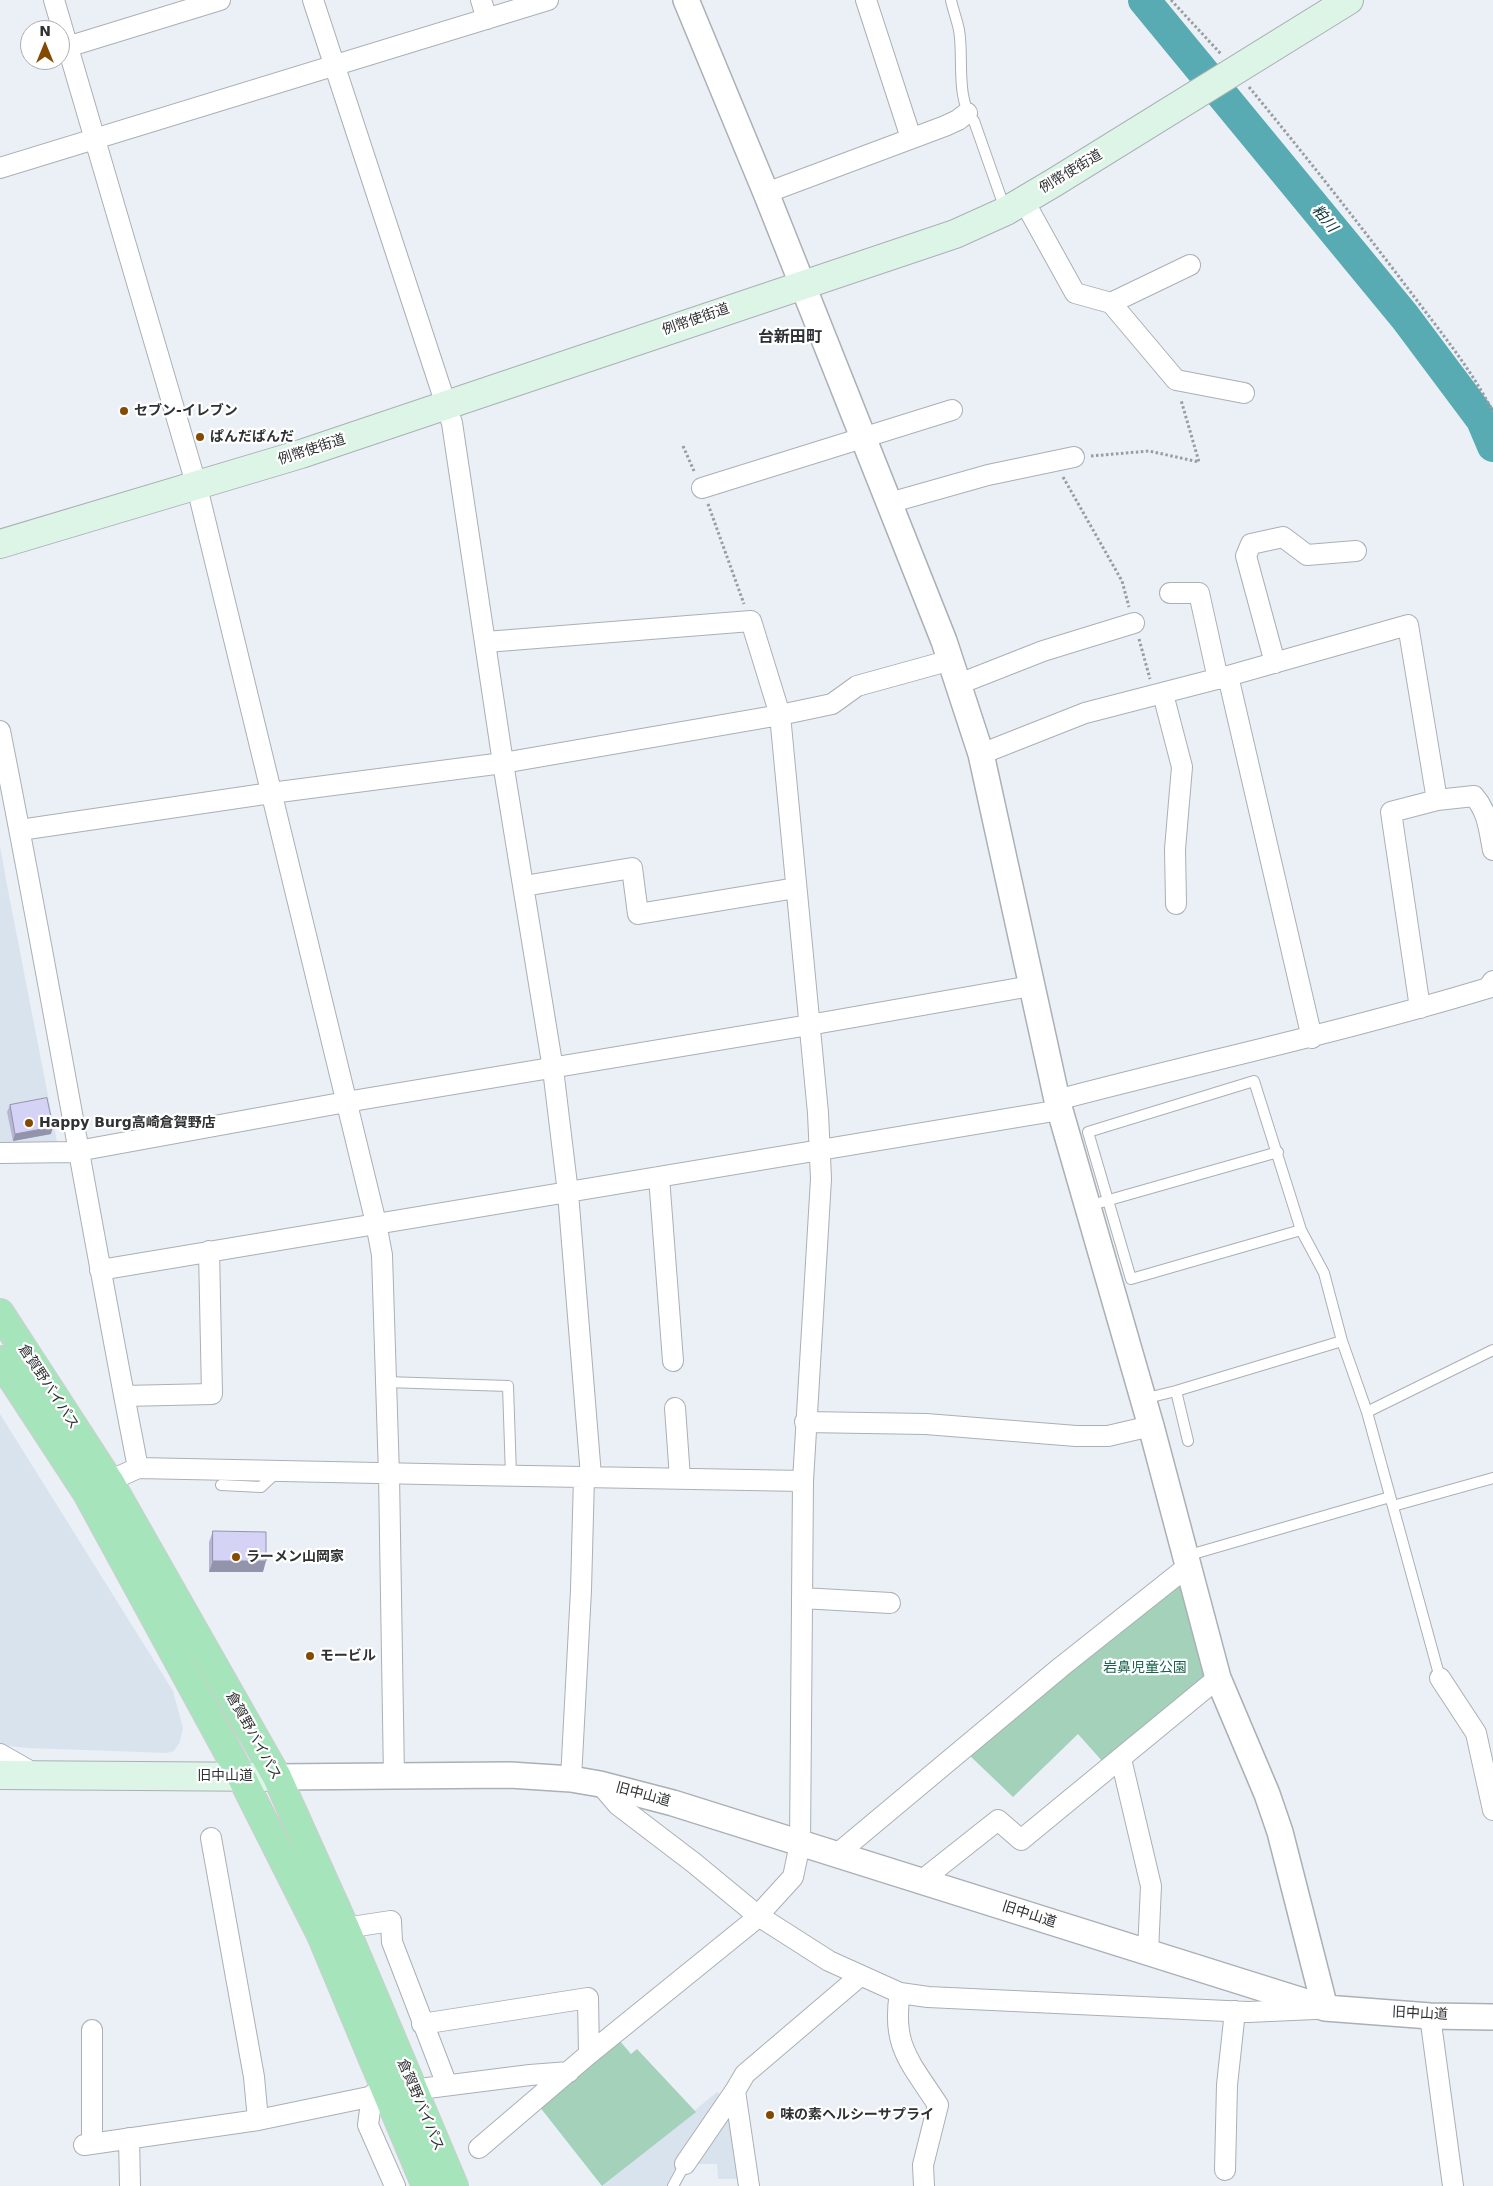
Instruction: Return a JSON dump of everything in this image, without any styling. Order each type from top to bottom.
[{"type":"highway","name":"倉賀野バイパス","points":[[0,1313],[109,1481],[277,1777],[345,1928],[391,2092],[454,2186]]},
{"type":"highway","name":"倉賀野バイパス","points":[[0,1360],[87,1494],[240,1776],[321,1935],[391,2092],[426,2186]]},
{"type":"main road","name":"例幣使街道","points":[[0,544],[196,487],[301,454],[955,234],[1015,206],[1234,72],[1332,5]]},
{"type":"main road","name":"旧中山道","points":[[0,1776],[277,1777]]},
{"type":"street","points":[[54,0],[60,20]]},
{"type":"street","points":[[70,45],[220,0]]},
{"type":"street","points":[[313,0],[452,423],[503,763],[553,1069],[568,1193],[587,1477],[571,1779]]},
{"type":"street","points":[[0,168],[335,64],[484,9],[548,0]]},
{"type":"street","points":[[600,1784],[618,1805],[694,1863],[757,1915],[829,1961],[900,1993],[928,1997],[1235,2011],[1325,2008],[1280,1832],[1267,1794],[1218,1678],[1143,1399],[1097,1203],[1059,1105],[1031,986],[981,754],[959,684],[766,193],[686,0]]},
{"type":"street","points":[[866,0],[911,138]]},
{"type":"street","points":[[70,56],[196,487],[376,1223],[382,1255],[389,1475],[394,1777]]},
{"type":"street","points":[[766,193],[945,126],[967,113]]},
{"type":"street","points":[[1015,206],[1075,293],[1111,303],[1176,380],[1244,393]]},
{"type":"street","points":[[1111,303],[1190,265]]},
{"type":"street","points":[[702,488],[952,410]]},
{"type":"street","points":[[889,503],[988,476],[1074,457]]},
{"type":"street","points":[[1276,663],[1246,556],[1251,544],[1283,537],[1307,554],[1356,551]]},
{"type":"street","points":[[1170,593],[1199,593],[1223,678],[1312,1038]]},
{"type":"street","points":[[479,2148],[589,2054],[752,1922],[793,1877],[800,1844],[805,1422],[820,1189],[820,1149],[780,715],[751,621],[486,642]]},
{"type":"street","points":[[959,684],[1043,651],[1134,623]]},
{"type":"street","points":[[981,754],[1085,713],[1223,678],[1408,625],[1437,800]]},
{"type":"street","points":[[20,830],[271,793],[503,763],[780,715],[832,704],[857,686],[951,660]]},
{"type":"street","points":[[1159,695],[1182,767],[1175,849],[1176,904]]},
{"type":"street","points":[[0,731],[80,1150],[100,1270],[138,1468]]},
{"type":"street","points":[[1420,1008],[1391,812],[1437,800],[1474,796],[1486,813],[1493,850]]},
{"type":"street","points":[[524,886],[632,868],[638,914],[796,888]]},
{"type":"street","points":[[100,1270],[376,1223],[568,1193],[1059,1105],[1420,1008],[1488,988],[1493,981]]},
{"type":"street","points":[[0,1153],[72,1152],[346,1102],[553,1069],[1031,986]]},
{"type":"street","points":[[659,1177],[674,1361]]},
{"type":"street","points":[[124,1396],[212,1394],[209,1251]]},
{"type":"street","points":[[675,1408],[680,1478]]},
{"type":"street","points":[[805,1422],[926,1424],[1076,1436],[1108,1436],[1151,1426]]},
{"type":"street","points":[[109,1481],[138,1468],[389,1475],[803,1481]]},
{"type":"street","points":[[836,1855],[1186,1561]]},
{"type":"street","points":[[802,1598],[890,1603]]},
{"type":"street","points":[[922,1881],[998,1820],[1021,1840],[1218,1678]]},
{"type":"street","points":[[1440,1678],[1476,1733],[1493,1810]]},
{"type":"street","points":[[0,1754],[38,1775]]},
{"type":"street","points":[[1121,1759],[1151,1886],[1148,1952]]},
{"type":"street","name":"旧中山道","points":[[277,1777],[510,1775],[571,1779],[600,1784],[674,1802],[800,1844],[1325,2008],[1430,2016],[1493,2017]]},
{"type":"street","points":[[211,1838],[254,2077],[258,2120]]},
{"type":"street","points":[[345,1928],[391,1921],[392,1942],[446,2085]]},
{"type":"street","points":[[685,2164],[745,2074],[860,1976]]},
{"type":"street","points":[[900,1993],[897,2013],[898,2035],[904,2052],[938,2105],[923,2165],[924,2186]]},
{"type":"street","points":[[422,2024],[588,1998],[589,2054]]},
{"type":"street","points":[[1225,2170],[1227,2085],[1235,2011]]},
{"type":"street","points":[[1430,2016],[1453,2186]]},
{"type":"street","points":[[92,2030],[88,2144],[258,2120],[391,2092],[569,2072]]},
{"type":"street","points":[[734,2091],[749,2186]]},
{"type":"street","points":[[391,2092],[368,2125],[395,2186]]},
{"type":"street","points":[[129,2138],[130,2186]]},
{"type":"lane","points":[[951,0],[960,31],[960,61],[967,113],[974,121],[1015,206]]},
{"type":"lane","points":[[1301,1230],[1131,1279],[1097,1203],[1088,1132],[1254,1081],[1278,1152],[1301,1230],[1324,1273],[1342,1341],[1367,1412],[1440,1678]]},
{"type":"lane","points":[[1097,1203],[1278,1152]]},
{"type":"lane","points":[[1143,1399],[1176,1392],[1342,1341]]},
{"type":"lane","points":[[1367,1412],[1493,1350]]},
{"type":"lane","points":[[386,1382],[508,1386],[511,1476]]},
{"type":"lane","points":[[1176,1392],[1188,1441]]},
{"type":"lane","points":[[221,1485],[261,1486],[277,1472]]},
{"type":"lane","points":[[1186,1561],[1391,1501],[1493,1478]]},
{"type":"lane","points":[[673,2186],[685,2164]]},
{"type":"path","points":[[1171,0],[1344,204],[1477,381],[1493,412]]},
{"type":"path","points":[[1074,457],[1149,451],[1199,462],[1176,380]]},
{"type":"path","points":[[683,446],[702,488],[751,621]]},
{"type":"path","points":[[1054,461],[1122,581],[1134,623],[1159,695]]},
{"type":"shaded area","points":[[0,846],[7,885],[58,1147],[0,1148]]},
{"type":"shaded area","points":[[0,1414],[173,1691],[183,1728],[180,1742],[174,1751],[167,1753],[28,1748],[0,1745]]},
{"type":"shaded area","points":[[717,2092],[734,2106],[742,2179],[718,2179],[717,2164],[692,2164],[680,2186],[603,2186]]},
{"type":"green space","name":"岩鼻児童公園","points":[[1181,1583],[1208,1675],[1103,1762],[1078,1734],[1013,1797],[966,1752]]},
{"type":"green space","points":[[619,2040],[631,2054],[637,2049],[696,2112],[602,2186],[539,2106]]},
{"type":"building","name":"Happy Burg高崎倉賀野店","points":[[47,1098],[53,1127],[15,1134],[10,1105]]},
{"type":"building","points":[[213,1531],[266,1532],[266,1561],[213,1561]]},
{"type":"waterway","name":"粕川","points":[[1144,0],[1405,317],[1482,420],[1493,446]]},
{"type":"place","name":"セブン-イレブン","points":[[124,411]]},
{"type":"place","name":"ぱんだぱんだ","points":[[200,437]]},
{"type":"place","name":"Happy Burg高崎倉賀野店","points":[[29,1123]]},
{"type":"place","name":"ラーメン山岡家","points":[[236,1557]]},
{"type":"place","name":"モービル","points":[[310,1656]]},
{"type":"place","name":"味の素ヘルシーサプライ","points":[[770,2115]]},
{"type":"district","name":"台新田町","points":[[790,338]]}]
